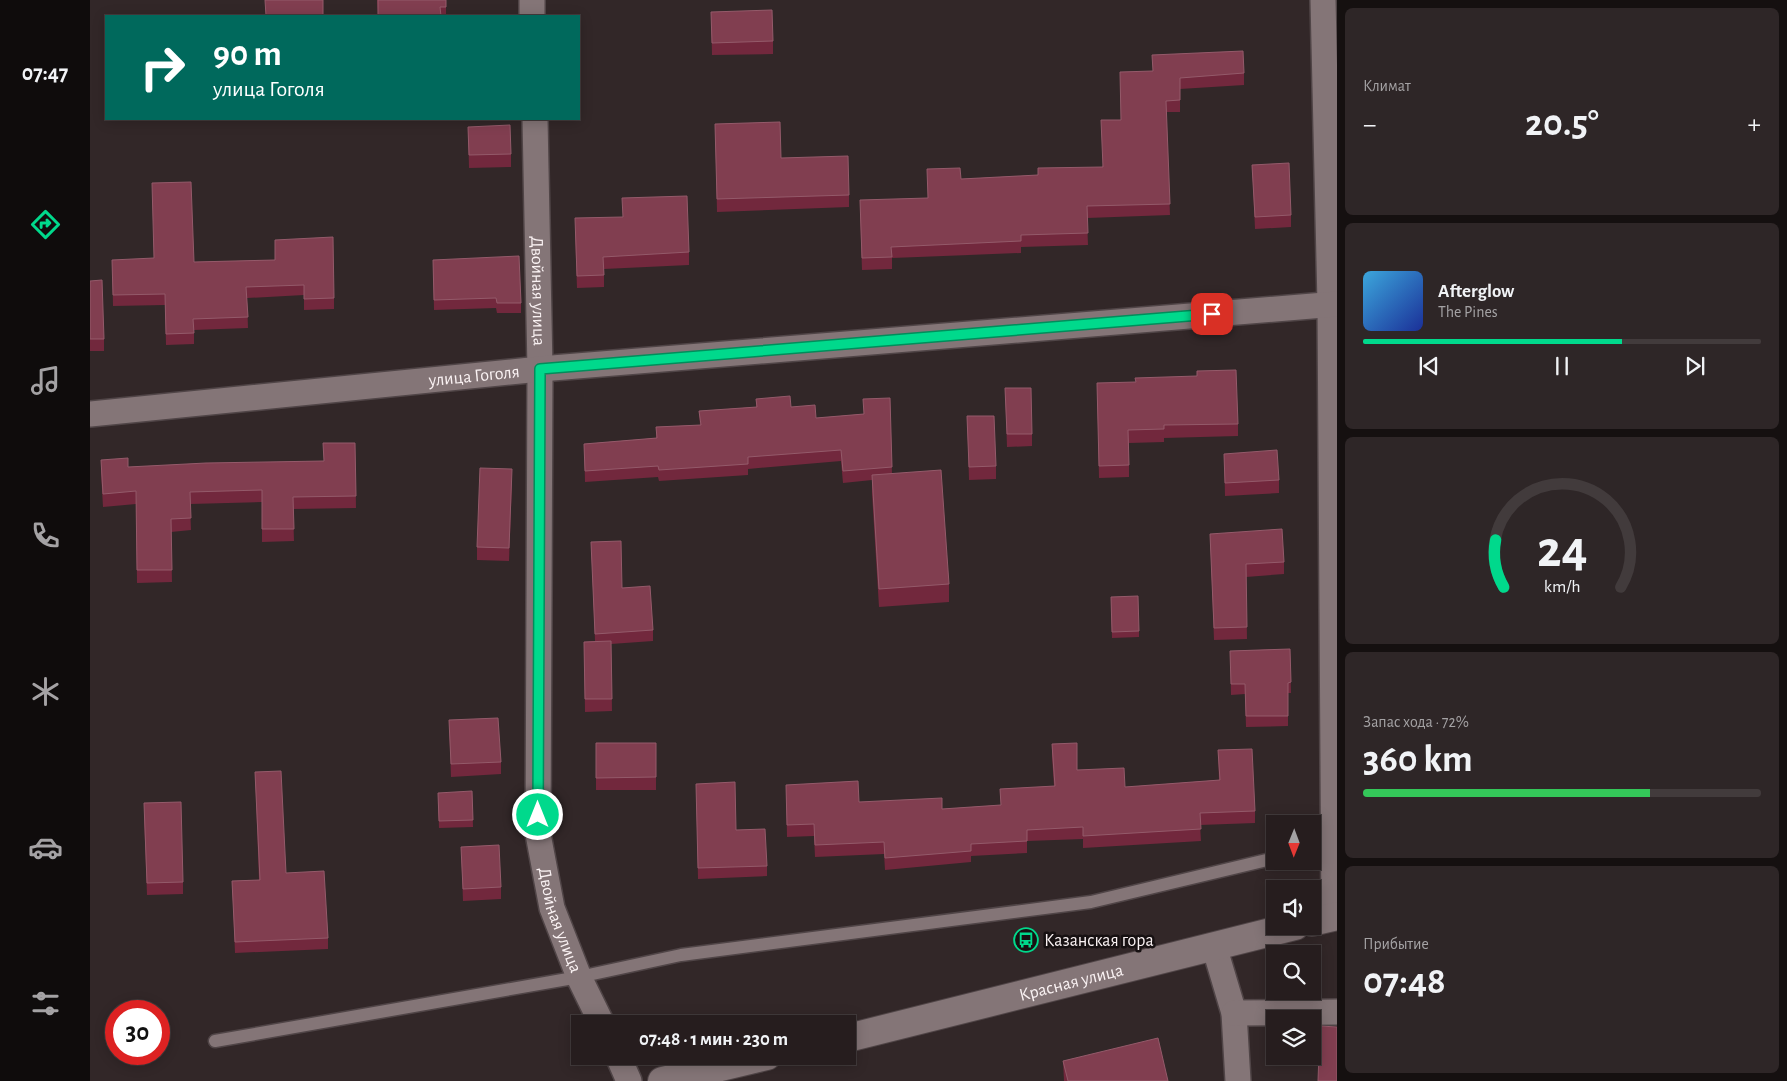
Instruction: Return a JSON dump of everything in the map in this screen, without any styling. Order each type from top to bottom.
[{"type":"main road","name":"Красная улица","points":[[856,1036],[1266,933]]},
{"type":"main road","points":[[662,1081],[704,1076],[739,1065]]},
{"type":"street","points":[[532,0],[532,15]]},
{"type":"street","points":[[1323,0],[1334,304],[1327,847],[1328,918]]},
{"type":"street","name":"Двойная улица","points":[[535,120],[540,369],[538,834],[552,908],[579,977],[598,1015]]},
{"type":"street","name":"улица Гоголя","points":[[90,414],[540,369],[1334,304]]},
{"type":"street","points":[[1214,946],[1234,1013],[1238,1081]]},
{"type":"street","points":[[1234,1013],[1337,1012]]},
{"type":"street","points":[[622,1065],[630,1081]]},
{"type":"lane","points":[[215,1041],[579,977],[681,955],[1091,902],[1266,860]]},
{"type":"building","points":[[265,0],[323,0],[323,15],[266,15]]},
{"type":"building","points":[[378,0],[446,0],[446,7],[440,7],[441,15],[378,15]]},
{"type":"building","points":[[772,10],[773,41],[712,43],[711,12]]},
{"type":"building","points":[[1243,51],[1244,73],[1180,78],[1180,100],[1166,101],[1170,204],[1087,206],[1088,233],[1021,235],[1021,241],[891,247],[892,257],[862,258],[860,200],[928,198],[927,169],[960,168],[961,179],[1038,175],[1038,168],[1103,167],[1101,120],[1121,120],[1120,72],[1153,71],[1152,55]]},
{"type":"building","points":[[780,122],[781,158],[848,156],[849,195],[717,199],[715,124]]},
{"type":"building","points":[[510,125],[511,154],[469,155],[468,127]]},
{"type":"building","points":[[1289,163],[1291,215],[1255,217],[1252,165]]},
{"type":"building","points":[[191,182],[194,262],[275,260],[275,240],[333,237],[334,298],[304,299],[304,285],[246,287],[248,317],[193,319],[194,333],[166,334],[165,294],[113,295],[112,260],[154,258],[152,183]]},
{"type":"building","points":[[687,196],[689,252],[603,257],[604,275],[577,276],[575,218],[623,217],[622,198]]},
{"type":"building","points":[[519,256],[521,303],[497,303],[496,298],[434,300],[433,260]]},
{"type":"building","points":[[102,280],[104,339],[90,339],[90,281]]},
{"type":"building","points":[[1236,370],[1238,424],[1164,425],[1164,429],[1128,430],[1129,465],[1099,466],[1097,383],[1136,382],[1135,378],[1197,376],[1197,371]]},
{"type":"building","points":[[1005,388],[1031,388],[1032,434],[1007,434]]},
{"type":"building","points":[[790,396],[791,407],[815,405],[816,418],[864,414],[863,399],[890,398],[892,467],[843,471],[841,450],[748,457],[748,464],[659,470],[658,466],[585,471],[584,444],[657,438],[656,427],[701,425],[699,411],[757,407],[756,399]]},
{"type":"building","points":[[967,416],[994,416],[996,466],[969,467]]},
{"type":"building","points":[[323,443],[355,443],[356,496],[293,497],[294,529],[262,529],[262,490],[190,492],[191,518],[171,519],[172,570],[137,570],[136,491],[103,494],[101,460],[128,458],[128,467],[206,463],[324,461]]},
{"type":"building","points":[[1277,450],[1279,480],[1225,483],[1224,454]]},
{"type":"building","points":[[480,468],[512,469],[509,548],[477,547]]},
{"type":"building","points":[[941,470],[949,584],[879,589],[872,475]]},
{"type":"building","points":[[1282,529],[1284,562],[1246,564],[1247,627],[1214,628],[1210,534]]},
{"type":"building","points":[[621,541],[622,588],[650,586],[653,630],[595,634],[591,542]]},
{"type":"building","points":[[1138,596],[1139,631],[1112,632],[1111,597]]},
{"type":"building","points":[[611,641],[612,699],[585,699],[584,642]]},
{"type":"building","points":[[1290,649],[1291,682],[1288,683],[1288,716],[1246,716],[1245,684],[1231,684],[1230,651]]},
{"type":"building","points":[[498,718],[501,762],[451,764],[449,720]]},
{"type":"building","points":[[596,743],[656,743],[656,777],[596,778]]},
{"type":"building","points":[[1077,743],[1077,770],[1124,768],[1125,787],[1220,780],[1218,750],[1252,749],[1255,811],[1200,813],[1201,829],[1083,836],[1083,827],[1027,830],[1027,841],[971,844],[971,851],[885,858],[884,842],[815,845],[814,824],[787,825],[786,785],[858,781],[859,802],[942,798],[942,809],[1001,805],[1000,789],[1055,786],[1052,744]]},
{"type":"building","points":[[281,771],[286,873],[324,871],[328,938],[235,942],[232,881],[260,880],[255,772]]},
{"type":"building","points":[[735,782],[736,830],[765,829],[767,866],[698,868],[696,784]]},
{"type":"building","points":[[472,791],[473,820],[439,821],[438,793]]},
{"type":"building","points":[[181,802],[183,882],[147,883],[144,803]]},
{"type":"building","points":[[499,845],[501,887],[463,889],[461,847]]},
{"type":"building","points":[[1321,1026],[1337,1027],[1337,1081],[1318,1081],[1319,1065],[1321,1065]]},
{"type":"building","points":[[1158,1038],[1168,1081],[1068,1081],[1063,1061]]},
{"type":"place","name":"Казанская гора","points":[[1026,940]]},
{"type":"route","points":[[538,815],[540,369],[1212,314]]}]
